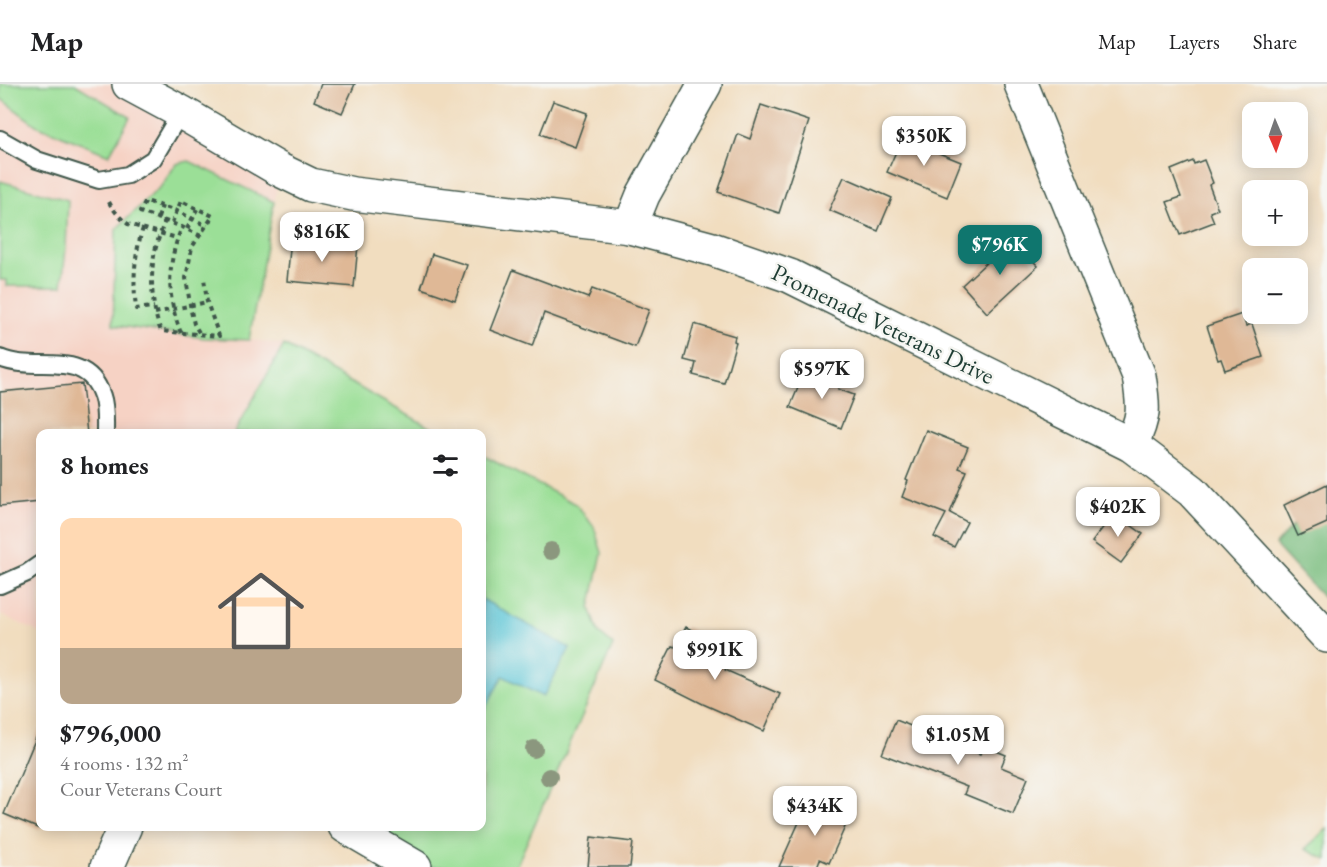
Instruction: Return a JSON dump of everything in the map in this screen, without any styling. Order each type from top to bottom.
[{"type":"street","name":"Promenade Veterans Drive","points":[[129,84],[181,111],[280,170],[311,185],[353,194],[630,227],[712,249],[790,276],[1131,445],[1192,491],[1327,636]]},
{"type":"street","points":[[630,227],[643,195],[705,84]]},
{"type":"street","points":[[1021,84],[1139,376],[1144,405],[1140,427],[1131,445]]},
{"type":"street","points":[[107,867],[123,831]]},
{"type":"street","points":[[354,831],[415,867]]},
{"type":"lane","points":[[0,155],[37,160],[99,180],[128,175],[153,159],[181,111]]},
{"type":"lane","points":[[0,139],[37,160]]},
{"type":"lane","points":[[0,357],[29,364],[69,365],[89,373],[103,397],[105,429]]},
{"type":"lane","points":[[0,585],[36,567]]},
{"type":"path","points":[[99,180],[112,207],[124,222],[177,238]]},
{"type":"path","points":[[201,236],[182,226],[140,212],[146,201],[177,211],[207,226]]},
{"type":"path","points":[[172,223],[181,201],[213,216],[192,247],[186,278],[194,324],[200,334]]},
{"type":"path","points":[[158,218],[162,206]]},
{"type":"path","points":[[187,229],[197,208]]},
{"type":"path","points":[[165,220],[153,258],[154,307],[161,331],[219,336],[207,302],[204,278]]},
{"type":"path","points":[[181,333],[170,293],[170,266],[182,226]]},
{"type":"path","points":[[143,228],[134,265],[136,309],[154,307]]},
{"type":"path","points":[[155,313],[207,302]]},
{"type":"shaded area","points":[[0,84],[129,84],[280,170],[249,339],[284,345],[236,429],[36,429],[36,631],[0,614]]},
{"type":"green space","points":[[0,84],[75,84],[130,117],[109,155],[36,125],[0,98]]},
{"type":"green space","points":[[189,161],[274,202],[249,340],[204,338],[113,325],[116,229],[162,185],[176,164]]},
{"type":"green space","points":[[0,181],[68,200],[62,286],[7,286],[7,280],[0,280]]},
{"type":"green space","points":[[284,345],[433,429],[236,429]]},
{"type":"green space","points":[[486,457],[576,504],[594,527],[602,553],[590,608],[599,633],[613,645],[516,867],[415,867],[352,831],[486,831]]},
{"type":"green space","points":[[1327,488],[1327,602],[1275,545]]},
{"type":"green space","points":[[1327,829],[1327,860],[1305,849]]},
{"type":"water","points":[[486,601],[570,648],[543,697],[503,676],[486,707]]},
{"type":"building","points":[[321,84],[355,84],[342,113],[314,101]]},
{"type":"building","points":[[553,101],[587,113],[575,147],[540,134]]},
{"type":"building","points":[[761,105],[809,121],[779,213],[718,192],[738,134],[750,139]]},
{"type":"building","points":[[902,138],[961,162],[947,197],[887,172]]},
{"type":"building","points":[[1204,160],[1213,183],[1209,185],[1218,209],[1210,212],[1214,222],[1180,235],[1167,202],[1181,197],[1171,170],[1193,161],[1194,164]]},
{"type":"building","points":[[844,177],[892,198],[878,231],[829,210]]},
{"type":"building","points":[[291,238],[358,245],[354,287],[287,281]]},
{"type":"building","points":[[1012,239],[1038,266],[987,313],[962,285]]},
{"type":"building","points":[[432,254],[467,265],[455,300],[421,288]]},
{"type":"building","points":[[513,270],[588,298],[592,289],[649,310],[635,347],[544,313],[532,346],[490,330]]},
{"type":"building","points":[[1242,314],[1242,324],[1246,326],[1252,324],[1263,357],[1225,370],[1221,359],[1218,360],[1207,326]]},
{"type":"building","points":[[694,324],[735,336],[734,341],[736,342],[724,383],[693,375],[696,363],[684,360]]},
{"type":"building","points":[[805,371],[840,385],[838,389],[854,395],[841,428],[790,407]]},
{"type":"building","points":[[82,384],[86,429],[36,429],[36,502],[0,506],[0,392]]},
{"type":"building","points":[[926,430],[968,447],[959,468],[967,471],[950,513],[967,522],[954,547],[934,537],[946,514],[902,497],[908,481],[906,480]]},
{"type":"building","points":[[1327,484],[1327,523],[1298,536],[1284,505]]},
{"type":"building","points":[[1114,513],[1143,534],[1121,563],[1092,542]]},
{"type":"building","points":[[686,627],[720,645],[715,654],[730,661],[725,670],[780,694],[764,731],[655,680],[672,646],[675,647]]},
{"type":"building","points":[[896,720],[980,754],[984,746],[1006,755],[1001,767],[1028,778],[1013,814],[964,794],[967,787],[882,754]]},
{"type":"building","points":[[36,738],[36,827],[4,814]]},
{"type":"building","points":[[809,800],[849,818],[829,863],[820,859],[817,867],[779,867]]},
{"type":"building","points":[[591,837],[633,842],[630,867],[588,867]]}]
